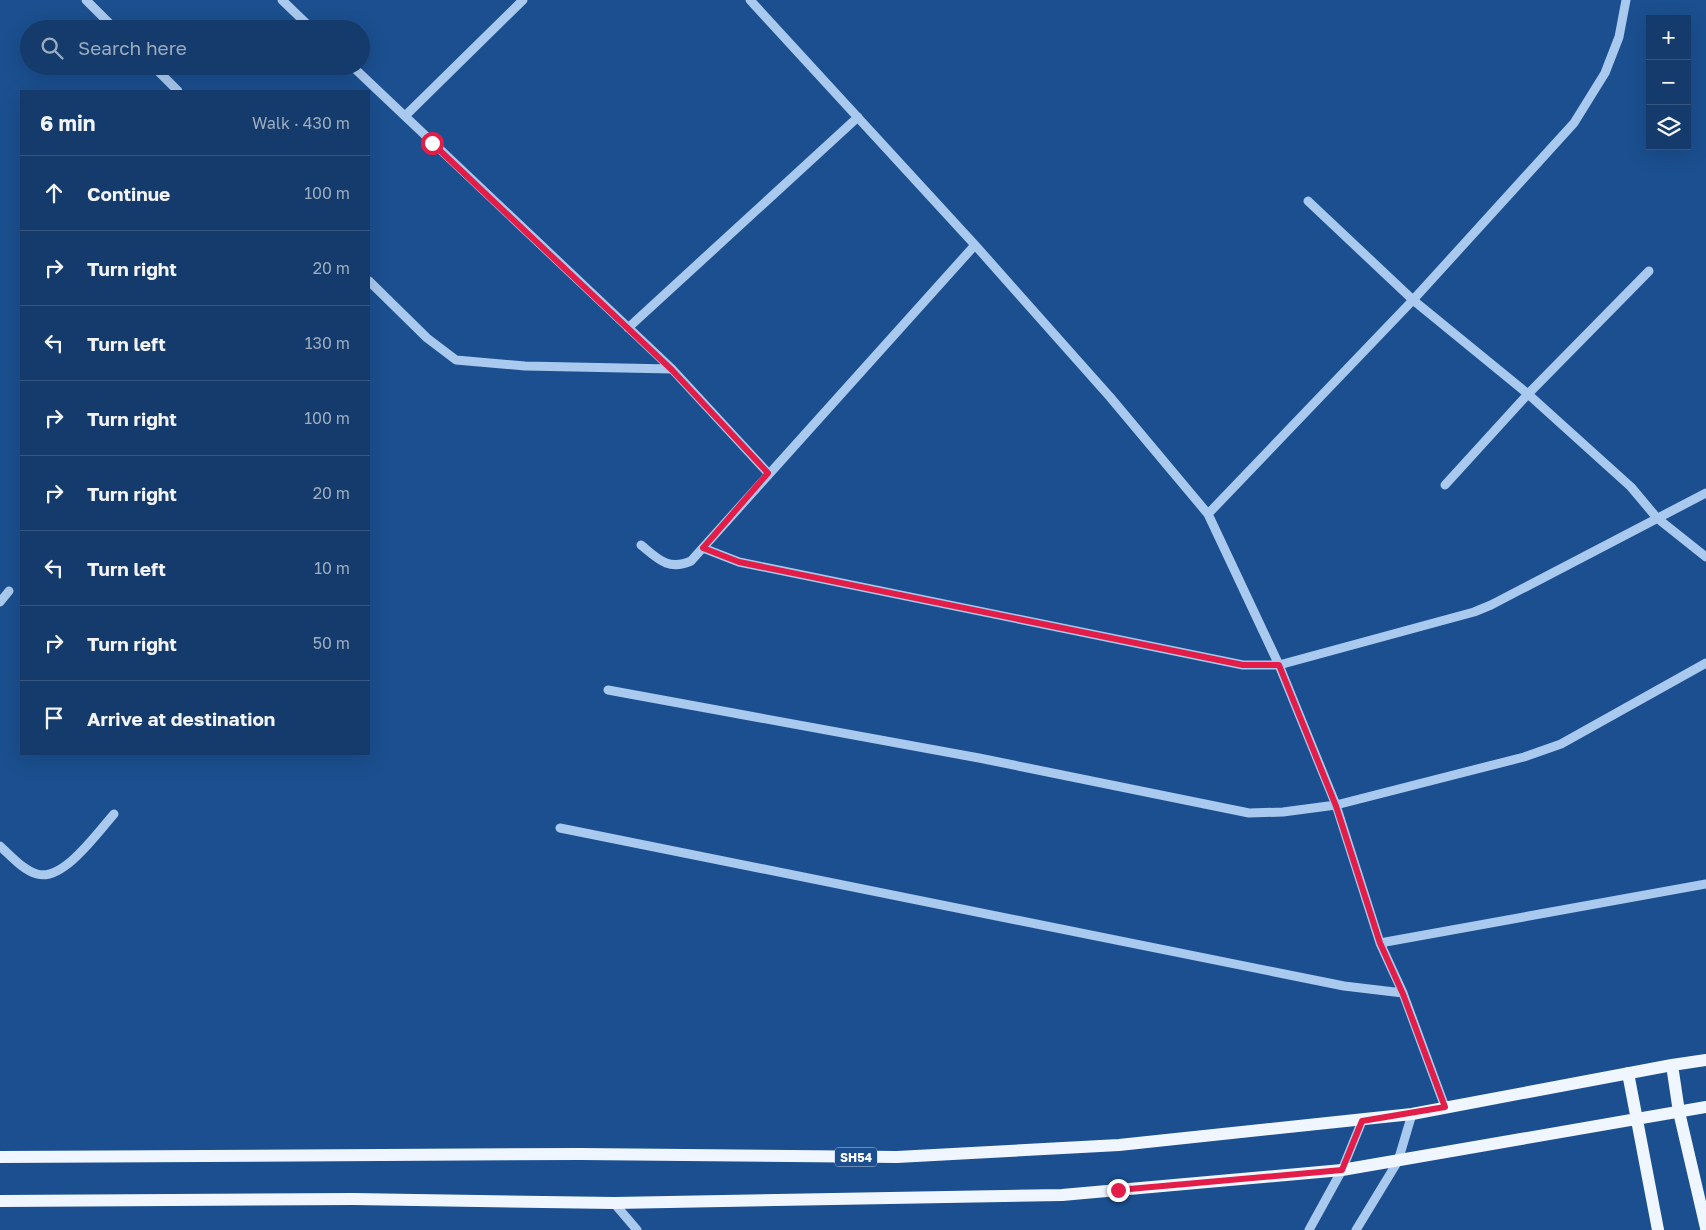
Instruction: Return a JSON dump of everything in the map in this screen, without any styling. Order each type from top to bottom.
[{"type":"main road","name":"SH54","points":[[0,1157],[580,1154],[897,1157],[1119,1145],[1362,1121],[1412,1114],[1672,1064],[1706,1060]]},
{"type":"main road","points":[[1672,1064],[1679,1112],[1706,1228]]},
{"type":"main road","points":[[1628,1073],[1658,1230]]},
{"type":"main road","points":[[0,1201],[353,1199],[614,1203],[1062,1195],[1342,1170],[1706,1107]]},
{"type":"street","points":[[86,0],[106,20]]},
{"type":"street","points":[[282,0],[303,20]]},
{"type":"street","points":[[404,116],[523,0]]},
{"type":"street","points":[[750,0],[975,245],[1110,397],[1208,514],[1279,665],[1336,806],[1380,943],[1403,994],[1445,1107]]},
{"type":"street","points":[[1208,514],[1413,300],[1574,123],[1605,74],[1619,37],[1626,0]]},
{"type":"street","points":[[162,75],[177,90]]},
{"type":"street","points":[[361,75],[672,370],[768,473]]},
{"type":"street","points":[[628,328],[858,117]]},
{"type":"street","points":[[1308,200],[1413,300],[1528,394],[1631,487],[1657,518],[1706,557]]},
{"type":"street","points":[[640,545],[660,562],[680,566],[691,561],[768,473],[975,245]]},
{"type":"street","points":[[1445,485],[1528,394],[1648,272]]},
{"type":"street","points":[[370,282],[427,338],[456,360],[525,366],[672,370]]},
{"type":"street","points":[[703,548],[739,562],[1243,665],[1279,665],[1474,612],[1491,605],[1706,493]]},
{"type":"street","points":[[0,602],[9,591]]},
{"type":"street","points":[[608,690],[979,758],[1249,813],[1283,812],[1336,806],[1524,757],[1561,744],[1706,663]]},
{"type":"street","points":[[0,846],[35,874],[44,876],[54,874],[72,861],[114,814]]},
{"type":"street","points":[[560,828],[1334,984],[1403,994]]},
{"type":"street","points":[[1380,943],[1706,884]]},
{"type":"street","points":[[1356,1230],[1398,1161],[1412,1114]]},
{"type":"street","points":[[1309,1230],[1342,1170],[1362,1121]]},
{"type":"street","points":[[614,1203],[637,1230]]},
{"type":"route","points":[[432,143],[672,370],[768,473],[703,548],[739,562],[1243,665],[1279,665],[1336,806],[1380,943],[1403,994],[1445,1107],[1362,1121],[1342,1170],[1118,1190]]}]
